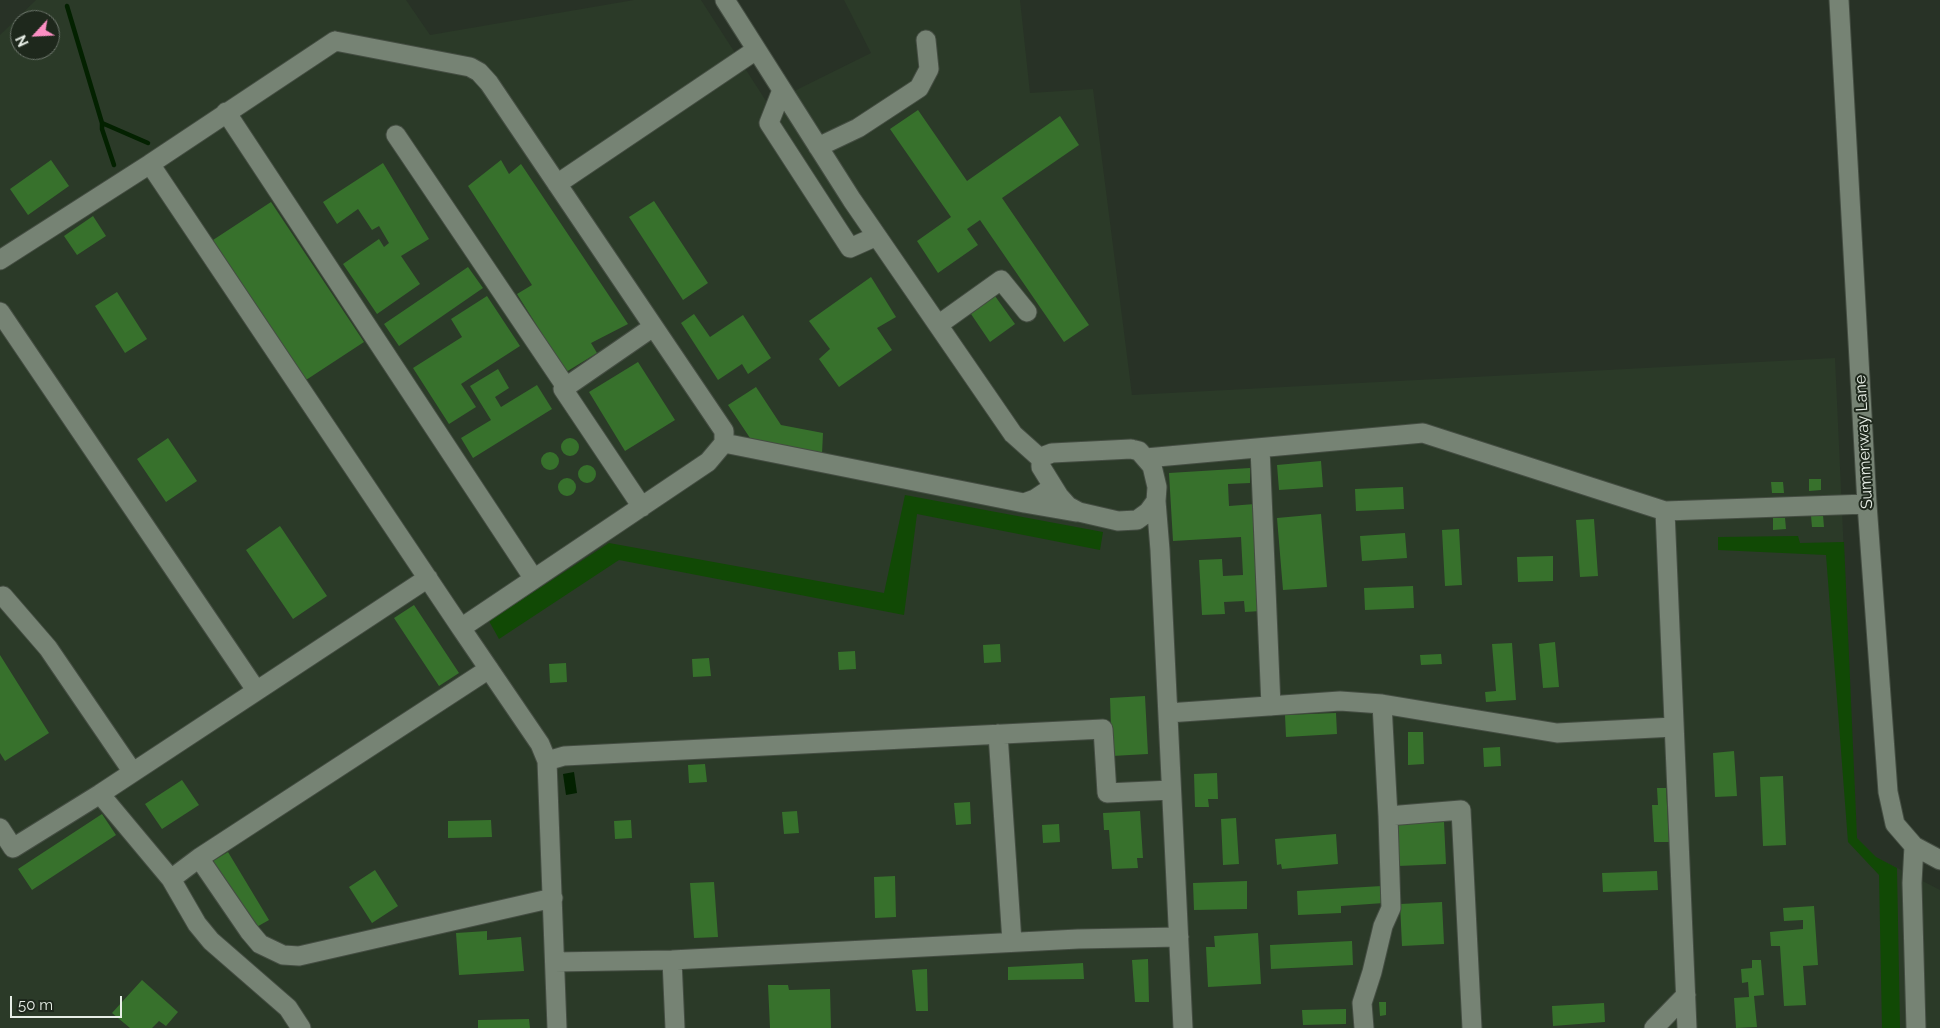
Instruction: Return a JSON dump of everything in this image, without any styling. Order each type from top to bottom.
[{"type":"street","points":[[725,0],[877,236],[1013,434],[1041,459],[1041,467],[1053,487],[1068,506],[1080,512]]},
{"type":"street","name":"Summerway Lane","points":[[1839,0],[1867,504],[1888,792],[1895,824],[1914,846],[1940,860]]},
{"type":"street","points":[[818,147],[858,128],[920,88],[929,69],[926,40]]},
{"type":"street","points":[[0,260],[150,164],[335,41],[470,68],[478,72],[489,82],[724,431],[724,444],[708,462],[461,628]]},
{"type":"street","points":[[557,184],[756,50]]},
{"type":"street","points":[[782,90],[769,123],[842,236],[850,248],[877,236]]},
{"type":"street","points":[[226,112],[534,579]]},
{"type":"street","points":[[396,134],[566,387]]},
{"type":"street","points":[[150,164],[540,744],[547,761],[557,1028]]},
{"type":"street","points":[[938,325],[1001,280],[1027,312]]},
{"type":"street","points":[[0,312],[256,690]]},
{"type":"street","points":[[642,506],[563,389],[653,327]]},
{"type":"street","points":[[1146,458],[1423,432],[1665,511],[1867,504]]},
{"type":"street","points":[[724,444],[1024,503],[1080,512],[1118,521],[1144,523],[1155,530],[1160,550]]},
{"type":"street","points":[[1041,459],[1052,453],[1131,448],[1139,452],[1152,466],[1157,487],[1156,501],[1183,1028]]},
{"type":"street","points":[[1260,448],[1271,706]]},
{"type":"street","points":[[1024,503],[1053,487]]},
{"type":"street","points":[[1118,521],[1137,520],[1148,512],[1156,501]]},
{"type":"street","points":[[1665,511],[1687,1028]]},
{"type":"street","points":[[0,828],[13,848],[100,794],[132,771],[428,578]]},
{"type":"street","points":[[3,596],[48,648],[132,771]]},
{"type":"street","points":[[171,879],[199,858],[489,669]]},
{"type":"street","points":[[1168,713],[1340,700],[1382,704],[1557,733],[1674,727]]},
{"type":"street","points":[[1364,1028],[1362,1003],[1383,926],[1390,908],[1388,816],[1382,704]]},
{"type":"street","points":[[547,761],[564,756],[1103,729],[1107,793],[1171,790]]},
{"type":"street","points":[[998,734],[1012,942]]},
{"type":"street","points":[[100,794],[171,879],[197,924],[211,941],[288,1008],[301,1028]]},
{"type":"street","points":[[1388,816],[1461,810],[1472,1028]]},
{"type":"street","points":[[1914,846],[1912,883],[1916,1028]]},
{"type":"street","points":[[199,858],[260,944],[282,955],[299,956],[553,898]]},
{"type":"street","points":[[555,962],[672,960],[1012,942],[1178,936]]},
{"type":"street","points":[[672,960],[676,1028]]},
{"type":"street","points":[[1654,1028],[1686,996]]},
{"type":"shaded area","points":[[36,0],[406,0],[430,35],[634,0],[701,0],[768,104],[871,53],[844,0],[1020,0],[1030,93],[1093,89],[1132,395],[1835,358],[1857,838],[1876,857],[1940,890],[1940,1028],[0,1028],[0,35],[10,25],[10,60],[60,60],[60,10],[26,10]]},
{"type":"shaded area","points":[[574,772],[577,793],[566,795],[563,774]]},
{"type":"green space","points":[[905,495],[1103,532],[1100,550],[917,514],[904,615],[619,560],[499,639],[489,621],[609,543],[884,593]]},
{"type":"green space","points":[[1798,536],[1800,543],[1844,542],[1857,838],[1876,857],[1897,868],[1900,1028],[1882,1028],[1879,875],[1848,842],[1826,555],[1718,550],[1718,537]]},
{"type":"building","points":[[918,110],[967,181],[1060,116],[1079,145],[1002,198],[1089,325],[1064,342],[980,220],[967,229],[978,245],[938,273],[917,241],[951,217],[890,129]]},
{"type":"building","points":[[51,160],[69,186],[28,215],[10,189]]},
{"type":"building","points":[[501,160],[509,174],[521,164],[628,324],[591,343],[597,353],[566,372],[517,294],[532,285],[468,186]]},
{"type":"building","points":[[383,163],[429,239],[401,256],[420,284],[377,314],[343,264],[379,239],[384,247],[389,243],[379,226],[372,230],[358,209],[337,224],[323,202]]},
{"type":"building","points":[[654,201],[708,283],[683,300],[629,217]]},
{"type":"building","points":[[271,202],[364,342],[306,380],[213,240]]},
{"type":"building","points":[[93,216],[106,236],[77,255],[64,236]]},
{"type":"building","points":[[468,267],[483,288],[399,346],[384,324]]},
{"type":"building","points":[[871,277],[896,317],[877,328],[892,350],[839,387],[819,359],[830,349],[809,321]]},
{"type":"building","points":[[117,292],[147,339],[125,353],[95,306]]},
{"type":"building","points":[[487,296],[520,346],[461,384],[476,407],[449,424],[413,368],[462,337],[451,319]]},
{"type":"building","points":[[995,296],[1015,324],[990,342],[971,314]]},
{"type":"building","points":[[694,314],[710,337],[743,315],[771,358],[748,374],[742,364],[718,380],[681,323]]},
{"type":"building","points":[[638,362],[675,420],[625,451],[589,392]]},
{"type":"building","points":[[498,369],[509,388],[495,397],[501,407],[537,385],[552,409],[473,458],[461,438],[491,420],[470,386]]},
{"type":"building","points":[[756,387],[781,425],[823,433],[822,454],[750,438],[728,405]]},
{"type":"building","points":[[168,438],[197,481],[166,502],[137,459]]},
{"type":"building","points":[[566,438],[574,438],[579,443],[577,454],[566,456],[561,451],[561,443]]},
{"type":"building","points":[[546,452],[554,452],[559,457],[557,468],[546,470],[541,465],[541,457]]},
{"type":"building","points":[[1321,461],[1323,487],[1279,490],[1277,465]]},
{"type":"building","points":[[583,465],[591,465],[596,470],[594,481],[583,483],[578,478],[578,470]]},
{"type":"building","points":[[1250,468],[1250,483],[1228,484],[1229,506],[1255,504],[1261,611],[1245,612],[1244,601],[1224,602],[1225,614],[1202,615],[1199,560],[1222,559],[1223,576],[1243,575],[1241,537],[1173,541],[1169,473]]},
{"type":"building","points":[[563,478],[571,478],[576,483],[574,494],[563,496],[558,491],[558,483]]},
{"type":"building","points":[[1809,479],[1821,479],[1821,490],[1809,491]]},
{"type":"building","points":[[1771,482],[1783,482],[1784,493],[1772,493]]},
{"type":"building","points":[[1403,487],[1404,509],[1356,511],[1355,489]]},
{"type":"building","points":[[1321,514],[1327,587],[1283,590],[1277,518]]},
{"type":"building","points":[[1823,515],[1824,527],[1812,527],[1811,516]]},
{"type":"building","points":[[1773,518],[1785,518],[1786,529],[1773,530]]},
{"type":"building","points":[[1594,519],[1598,576],[1580,577],[1576,520]]},
{"type":"building","points":[[280,526],[327,596],[293,619],[246,550]]},
{"type":"building","points":[[1459,529],[1462,585],[1445,586],[1442,530]]},
{"type":"building","points":[[1405,533],[1407,558],[1362,561],[1360,536]]},
{"type":"building","points":[[1553,556],[1553,581],[1518,582],[1517,557]]},
{"type":"building","points":[[1413,586],[1414,608],[1365,610],[1364,588]]},
{"type":"building","points":[[414,605],[459,673],[439,686],[394,618]]},
{"type":"building","points":[[1555,642],[1559,687],[1543,688],[1539,644]]},
{"type":"building","points":[[1512,643],[1516,700],[1486,702],[1485,692],[1496,691],[1492,644]]},
{"type":"building","points":[[1000,644],[1001,662],[984,663],[983,645]]},
{"type":"building","points":[[855,651],[856,669],[839,670],[838,652]]},
{"type":"building","points":[[1441,654],[1442,664],[1421,665],[1420,655]]},
{"type":"building","points":[[0,655],[49,733],[5,761],[0,753]]},
{"type":"building","points":[[709,658],[711,676],[693,677],[692,659]]},
{"type":"building","points":[[566,663],[567,682],[550,683],[549,664]]},
{"type":"building","points":[[1145,696],[1148,754],[1112,756],[1110,698]]},
{"type":"building","points":[[1336,713],[1337,734],[1286,737],[1285,715]]},
{"type":"building","points":[[1408,732],[1423,732],[1424,764],[1408,765]]},
{"type":"building","points":[[1500,747],[1501,766],[1484,767],[1483,748]]},
{"type":"building","points":[[1734,751],[1737,796],[1715,797],[1713,753]]},
{"type":"building","points":[[705,764],[707,782],[689,783],[688,765]]},
{"type":"building","points":[[1217,773],[1218,799],[1208,799],[1209,807],[1195,807],[1194,774]]},
{"type":"building","points":[[1783,776],[1786,845],[1763,846],[1760,777]]},
{"type":"building","points":[[182,780],[199,805],[162,829],[145,804]]},
{"type":"building","points":[[1657,788],[1666,788],[1669,842],[1654,842],[1652,805],[1658,805]]},
{"type":"building","points":[[970,802],[971,824],[956,825],[954,803]]},
{"type":"building","points":[[797,811],[799,833],[784,834],[782,812]]},
{"type":"building","points":[[1140,811],[1143,858],[1137,858],[1138,868],[1112,869],[1109,830],[1104,830],[1103,813]]},
{"type":"building","points":[[102,814],[116,835],[32,890],[18,869]]},
{"type":"building","points":[[1236,818],[1239,864],[1223,865],[1221,819]]},
{"type":"building","points":[[491,820],[492,837],[448,838],[448,821]]},
{"type":"building","points":[[631,820],[632,838],[615,839],[614,821]]},
{"type":"building","points":[[1444,822],[1446,864],[1398,866],[1396,824]]},
{"type":"building","points":[[1059,824],[1060,842],[1043,843],[1042,825]]},
{"type":"building","points":[[1336,834],[1338,864],[1282,869],[1281,864],[1277,865],[1275,839]]},
{"type":"building","points":[[228,852],[269,920],[253,929],[213,861]]},
{"type":"building","points":[[375,870],[398,906],[372,923],[349,887]]},
{"type":"building","points":[[1657,871],[1658,890],[1603,892],[1602,873]]},
{"type":"building","points":[[895,876],[896,917],[875,918],[874,877]]},
{"type":"building","points":[[1247,881],[1247,909],[1194,910],[1193,883]]},
{"type":"building","points":[[714,882],[718,937],[694,938],[690,883]]},
{"type":"building","points":[[1382,886],[1384,903],[1341,906],[1341,913],[1298,915],[1297,891]]},
{"type":"building","points":[[1442,902],[1444,944],[1402,946],[1400,904]]},
{"type":"building","points":[[1814,906],[1818,965],[1803,966],[1806,1005],[1784,1006],[1780,946],[1771,946],[1770,932],[1803,929],[1803,920],[1784,921],[1783,908]]},
{"type":"building","points":[[487,931],[487,940],[521,937],[524,971],[459,975],[456,933]]},
{"type":"building","points":[[1258,933],[1261,984],[1208,987],[1206,947],[1215,947],[1214,936]]},
{"type":"building","points":[[1352,941],[1353,965],[1271,969],[1270,945]]},
{"type":"building","points":[[1148,959],[1149,1002],[1135,1002],[1132,960]]},
{"type":"building","points":[[1752,960],[1761,960],[1764,995],[1754,996],[1757,1027],[1736,1028],[1734,998],[1749,997],[1748,982],[1742,983],[1741,969],[1752,968]]},
{"type":"building","points":[[1083,963],[1084,979],[1008,980],[1008,967]]},
{"type":"building","points":[[927,969],[928,1011],[916,1011],[912,970]]},
{"type":"building","points":[[142,980],[178,1012],[166,1026],[159,1021],[152,1028],[130,1028],[112,1013]]},
{"type":"building","points":[[768,985],[788,985],[789,990],[830,989],[831,1028],[770,1028]]},
{"type":"building","points":[[1379,1002],[1386,1002],[1386,1015],[1380,1016]]},
{"type":"building","points":[[1604,1003],[1605,1022],[1553,1026],[1552,1006]]},
{"type":"building","points":[[1346,1009],[1346,1024],[1303,1025],[1302,1010]]},
{"type":"building","points":[[529,1019],[530,1028],[478,1028],[478,1020]]},
{"type":"waterway","points":[[67,6],[102,123],[148,143]]},
{"type":"waterway","points":[[102,123],[102,129],[114,165]]}]
